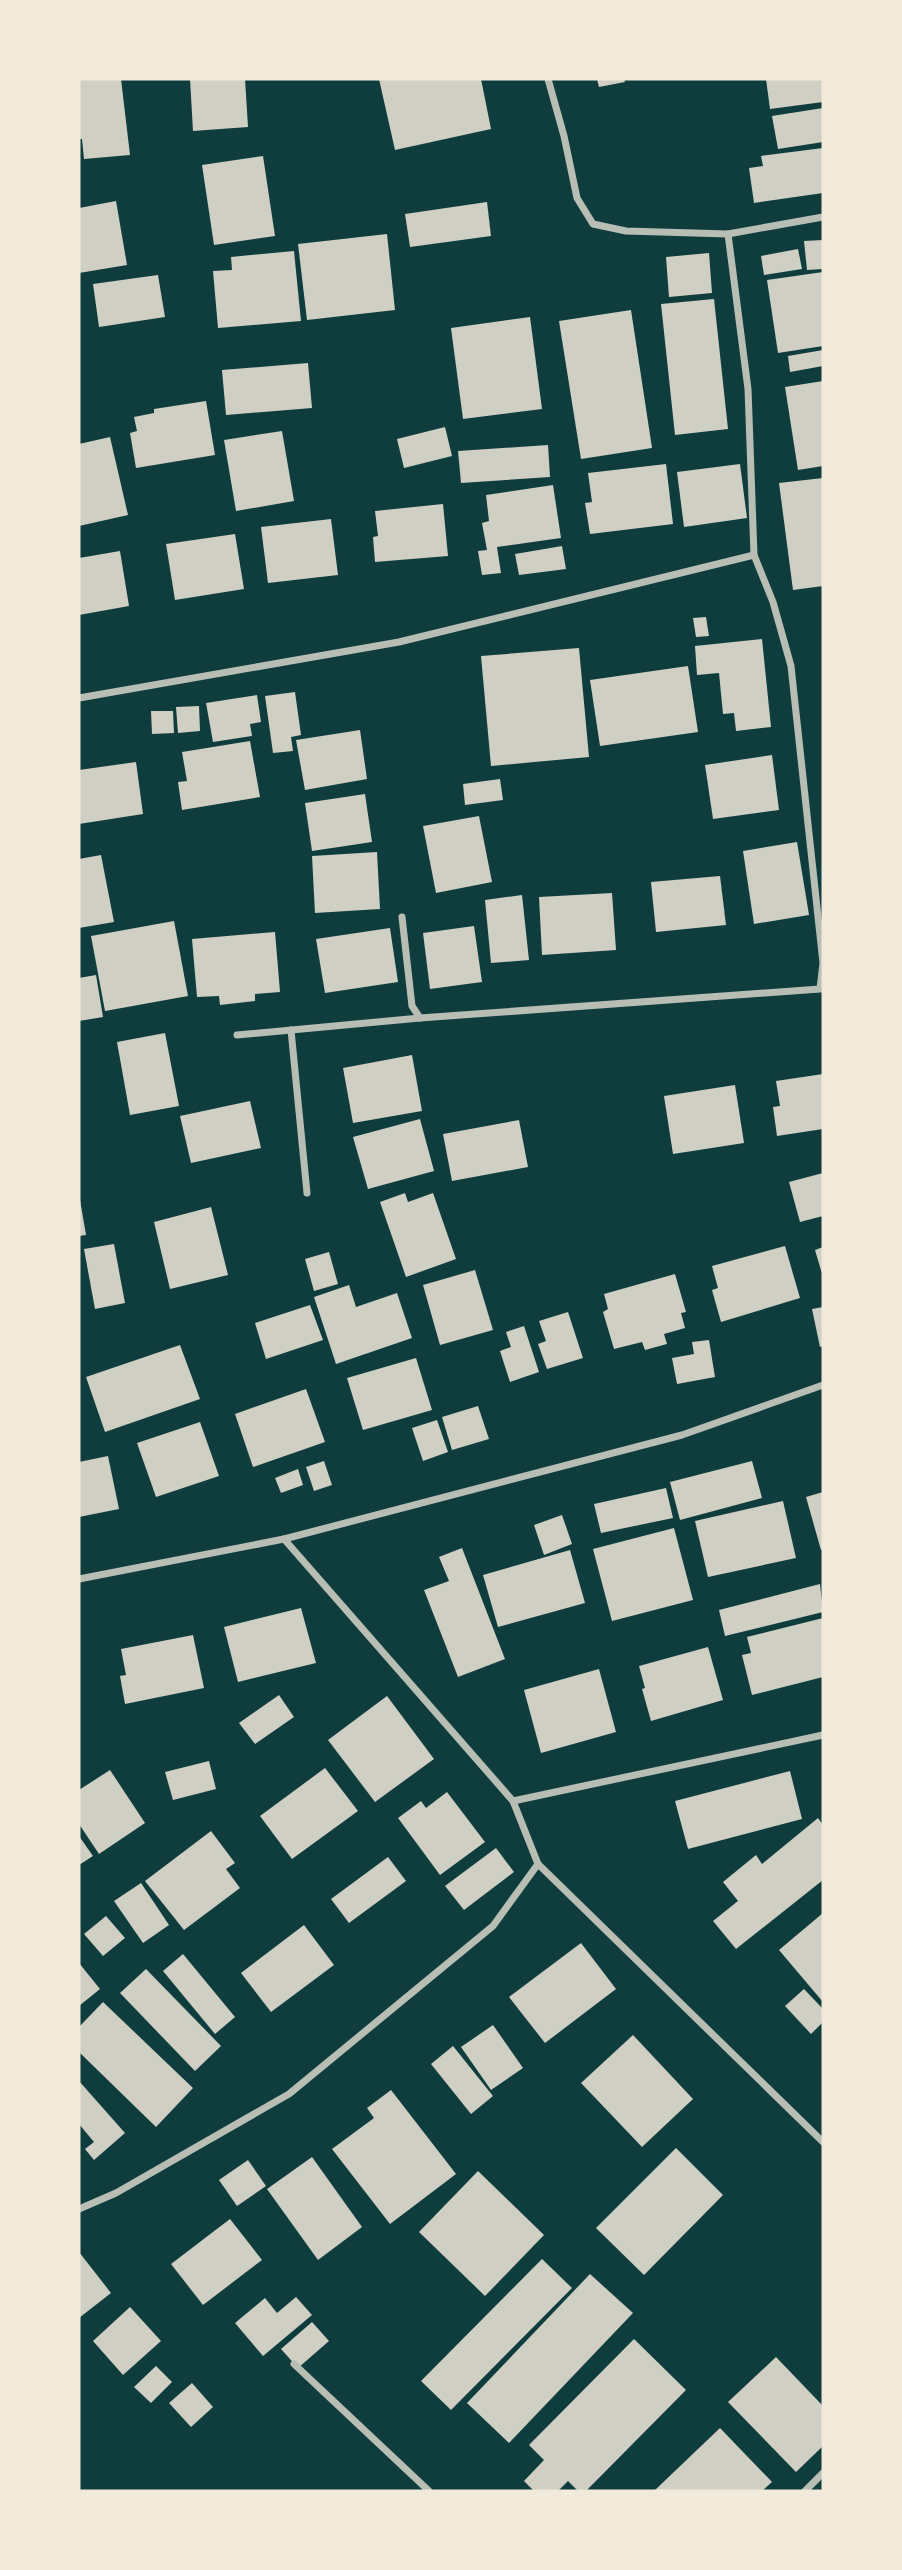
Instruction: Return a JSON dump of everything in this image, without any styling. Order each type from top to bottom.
[{"type":"street","points":[[548,79],[577,198],[593,224],[626,232],[728,234],[823,218]]},
{"type":"street","points":[[237,1035],[420,1018],[820,989],[823,963],[791,666],[773,602],[754,555],[748,389],[728,234]]},
{"type":"street","points":[[79,698],[399,642],[754,555]]},
{"type":"street","points":[[402,917],[412,1006],[420,1018]]},
{"type":"street","points":[[291,1030],[307,1194]]},
{"type":"street","points":[[79,1579],[284,1539],[682,1435],[823,1385]]},
{"type":"street","points":[[284,1539],[513,1801],[538,1864],[823,2142]]},
{"type":"street","points":[[513,1801],[823,1735]]},
{"type":"street","points":[[79,2209],[116,2193],[289,2094],[494,1926],[538,1864]]},
{"type":"street","points":[[294,2364],[429,2491]]},
{"type":"street","points":[[805,2491],[823,2473]]},
{"type":"building","points":[[79,79],[121,79],[130,155],[84,159],[82,139],[79,139]]},
{"type":"building","points":[[190,79],[245,79],[248,127],[193,131]]},
{"type":"building","points":[[379,79],[481,79],[491,129],[395,150]]},
{"type":"building","points":[[597,79],[624,79],[625,82],[599,87]]},
{"type":"building","points":[[766,79],[823,79],[823,102],[770,109]]},
{"type":"building","points":[[823,108],[823,142],[778,149],[772,116]]},
{"type":"building","points":[[823,148],[823,193],[754,203],[749,168],[763,166],[761,156]]},
{"type":"building","points":[[263,156],[275,236],[214,245],[202,165]]},
{"type":"building","points":[[116,201],[127,265],[79,273],[79,208]]},
{"type":"building","points":[[487,202],[491,236],[410,247],[405,214]]},
{"type":"building","points":[[387,234],[395,310],[307,320],[298,244]]},
{"type":"building","points":[[823,240],[823,269],[807,270],[804,241]]},
{"type":"building","points":[[798,249],[802,269],[764,275],[761,256]]},
{"type":"building","points":[[294,251],[301,321],[218,328],[213,271],[232,270],[231,257]]},
{"type":"building","points":[[709,253],[712,293],[669,297],[666,257]]},
{"type":"building","points":[[823,272],[823,346],[778,353],[767,280]]},
{"type":"building","points":[[158,275],[165,317],[99,327],[93,284]]},
{"type":"building","points":[[714,299],[728,429],[675,435],[661,304]]},
{"type":"building","points":[[631,310],[652,448],[581,459],[559,321]]},
{"type":"building","points":[[530,317],[542,409],[463,419],[451,328]]},
{"type":"building","points":[[823,350],[823,366],[790,372],[788,356]]},
{"type":"building","points":[[308,363],[312,408],[226,415],[222,370]]},
{"type":"building","points":[[823,381],[823,466],[798,470],[785,387]]},
{"type":"building","points":[[206,401],[215,455],[136,468],[130,433],[137,431],[134,417],[154,413],[154,409]]},
{"type":"building","points":[[445,427],[452,456],[404,468],[397,439]]},
{"type":"building","points":[[282,431],[294,501],[236,511],[224,440]]},
{"type":"building","points":[[110,437],[128,515],[79,526],[79,444]]},
{"type":"building","points":[[548,445],[550,477],[461,483],[458,451]]},
{"type":"building","points":[[666,464],[673,524],[590,534],[585,503],[592,502],[588,473]]},
{"type":"building","points":[[740,464],[747,518],[684,527],[677,472]]},
{"type":"building","points":[[823,478],[823,586],[793,590],[779,483]]},
{"type":"building","points":[[553,485],[561,538],[497,547],[501,573],[482,575],[478,551],[487,550],[482,523],[489,521],[486,495]]},
{"type":"building","points":[[443,504],[448,556],[375,562],[373,537],[378,536],[375,511]]},
{"type":"building","points":[[331,519],[338,575],[268,583],[261,527]]},
{"type":"building","points":[[235,534],[244,589],[175,600],[166,544]]},
{"type":"building","points":[[562,546],[566,569],[519,575],[515,554]]},
{"type":"building","points":[[120,551],[129,606],[79,615],[79,558]]},
{"type":"building","points":[[706,617],[709,636],[696,637],[693,618]]},
{"type":"building","points":[[762,639],[771,727],[736,731],[734,713],[723,714],[719,673],[697,675],[695,646]]},
{"type":"building","points":[[579,648],[589,757],[491,766],[481,656]]},
{"type":"building","points":[[688,666],[698,732],[600,746],[590,680]]},
{"type":"building","points":[[295,692],[301,735],[291,737],[293,751],[273,753],[265,696]]},
{"type":"building","points":[[257,695],[261,722],[250,724],[252,736],[213,742],[206,703]]},
{"type":"building","points":[[199,706],[200,731],[178,733],[176,707]]},
{"type":"building","points":[[151,711],[173,711],[174,733],[152,734]]},
{"type":"building","points":[[360,730],[367,779],[305,790],[296,740]]},
{"type":"building","points":[[250,741],[260,797],[182,810],[178,782],[187,781],[182,752]]},
{"type":"building","points":[[772,755],[779,810],[713,819],[705,765]]},
{"type":"building","points":[[136,762],[143,814],[79,824],[79,770]]},
{"type":"building","points":[[500,779],[503,800],[465,805],[463,784]]},
{"type":"building","points":[[365,794],[372,842],[312,851],[305,803]]},
{"type":"building","points":[[479,816],[492,882],[436,893],[423,826]]},
{"type":"building","points":[[797,842],[809,915],[754,924],[743,851]]},
{"type":"building","points":[[377,852],[380,909],[315,913],[312,856]]},
{"type":"building","points":[[101,855],[114,922],[79,928],[79,859]]},
{"type":"building","points":[[720,876],[726,925],[656,932],[651,882]]},
{"type":"building","points":[[612,893],[616,950],[542,955],[539,897]]},
{"type":"building","points":[[522,895],[529,960],[491,963],[485,900]]},
{"type":"building","points":[[174,921],[188,996],[105,1011],[91,936]]},
{"type":"building","points":[[474,926],[482,982],[430,989],[423,933]]},
{"type":"building","points":[[390,928],[398,982],[325,993],[316,939]]},
{"type":"building","points":[[275,932],[280,992],[255,994],[255,1001],[220,1005],[219,996],[197,997],[192,939]]},
{"type":"building","points":[[96,975],[103,1017],[79,1021],[79,978]]},
{"type":"building","points":[[165,1033],[179,1106],[130,1115],[117,1042]]},
{"type":"building","points":[[412,1055],[422,1111],[353,1123],[343,1068]]},
{"type":"building","points":[[823,1074],[823,1129],[777,1136],[773,1107],[780,1106],[776,1081]]},
{"type":"building","points":[[735,1085],[744,1143],[673,1154],[664,1096]]},
{"type":"building","points":[[250,1101],[261,1148],[191,1163],[180,1116]]},
{"type":"building","points":[[420,1119],[434,1171],[368,1189],[353,1137]]},
{"type":"building","points":[[519,1120],[528,1167],[452,1181],[443,1134]]},
{"type":"building","points":[[823,1173],[823,1216],[800,1222],[789,1182]]},
{"type":"building","points":[[405,1193],[408,1202],[433,1193],[456,1259],[406,1277],[380,1202]]},
{"type":"building","points":[[79,1194],[86,1235],[79,1236]]},
{"type":"building","points":[[211,1207],[228,1275],[170,1289],[154,1222]]},
{"type":"building","points":[[114,1244],[125,1303],[95,1309],[84,1249]]},
{"type":"building","points":[[785,1246],[800,1298],[721,1322],[712,1290],[718,1288],[712,1266]]},
{"type":"building","points":[[823,1247],[823,1277],[815,1250]]},
{"type":"building","points":[[329,1252],[338,1284],[314,1291],[305,1259]]},
{"type":"building","points":[[475,1270],[493,1330],[440,1345],[423,1285]]},
{"type":"building","points":[[675,1274],[686,1312],[681,1313],[685,1328],[664,1334],[667,1344],[645,1350],[642,1342],[614,1349],[603,1312],[608,1309],[604,1294]]},
{"type":"building","points":[[349,1285],[356,1307],[397,1293],[412,1338],[336,1364],[314,1297]]},
{"type":"building","points":[[310,1305],[323,1340],[266,1359],[255,1323]]},
{"type":"building","points":[[823,1307],[823,1346],[820,1347],[812,1309]]},
{"type":"building","points":[[568,1312],[583,1358],[547,1369],[538,1344],[546,1341],[539,1321]]},
{"type":"building","points":[[524,1326],[539,1372],[510,1382],[500,1351],[511,1347],[506,1332]]},
{"type":"building","points":[[709,1340],[715,1377],[677,1384],[672,1358],[694,1354],[692,1342]]},
{"type":"building","points":[[180,1345],[200,1399],[105,1432],[86,1377]]},
{"type":"building","points":[[416,1358],[432,1410],[363,1430],[347,1378]]},
{"type":"building","points":[[306,1389],[325,1442],[253,1467],[235,1414]]},
{"type":"building","points":[[478,1406],[489,1439],[452,1450],[442,1417]]},
{"type":"building","points":[[437,1420],[448,1452],[423,1461],[412,1428]]},
{"type":"building","points":[[200,1422],[219,1476],[156,1497],[137,1443]]},
{"type":"building","points":[[108,1456],[119,1509],[79,1517],[79,1462]]},
{"type":"building","points":[[324,1461],[332,1485],[314,1491],[306,1467]]},
{"type":"building","points":[[752,1461],[762,1498],[680,1520],[670,1482]]},
{"type":"building","points":[[298,1469],[303,1485],[281,1493],[275,1478]]},
{"type":"building","points":[[666,1488],[673,1518],[601,1533],[594,1504]]},
{"type":"building","points":[[823,1492],[823,1549],[821,1550],[806,1497]]},
{"type":"building","points":[[783,1501],[796,1558],[708,1577],[695,1521]]},
{"type":"building","points":[[562,1515],[572,1544],[544,1555],[534,1525]]},
{"type":"building","points":[[674,1528],[693,1600],[612,1621],[593,1549]]},
{"type":"building","points":[[462,1548],[505,1659],[458,1677],[424,1590],[449,1581],[439,1557]]},
{"type":"building","points":[[570,1550],[585,1603],[498,1627],[483,1575]]},
{"type":"building","points":[[820,1584],[823,1612],[725,1636],[719,1610]]},
{"type":"building","points":[[301,1608],[316,1663],[238,1682],[224,1627]]},
{"type":"building","points":[[823,1618],[823,1677],[752,1695],[742,1655],[751,1653],[747,1637]]},
{"type":"building","points":[[193,1635],[204,1688],[125,1704],[120,1676],[126,1675],[121,1649]]},
{"type":"building","points":[[708,1647],[723,1700],[651,1721],[639,1666]]},
{"type":"building","points":[[599,1669],[616,1732],[541,1753],[524,1690]]},
{"type":"building","points":[[279,1695],[294,1717],[255,1744],[239,1723]]},
{"type":"building","points":[[387,1696],[434,1759],[375,1802],[328,1740]]},
{"type":"building","points":[[209,1761],[216,1789],[173,1800],[165,1772]]},
{"type":"building","points":[[325,1768],[358,1811],[292,1859],[260,1816]]},
{"type":"building","points":[[110,1770],[145,1823],[99,1854],[79,1824],[79,1790]]},
{"type":"building","points":[[790,1771],[802,1819],[688,1849],[675,1801]]},
{"type":"building","points":[[447,1792],[485,1842],[440,1875],[398,1818],[421,1801],[426,1808]]},
{"type":"building","points":[[818,1818],[823,1825],[823,1880],[736,1949],[713,1921],[738,1901],[723,1882],[756,1855],[762,1864]]},
{"type":"building","points":[[211,1831],[235,1863],[226,1869],[240,1888],[184,1930],[145,1881]]},
{"type":"building","points":[[79,1836],[93,1856],[79,1865]]},
{"type":"building","points":[[496,1848],[514,1872],[464,1910],[445,1886]]},
{"type":"building","points":[[388,1857],[406,1881],[349,1923],[331,1899]]},
{"type":"building","points":[[141,1883],[169,1925],[143,1943],[114,1901]]},
{"type":"building","points":[[823,1913],[823,2002],[779,1950]]},
{"type":"building","points":[[106,1916],[125,1938],[103,1956],[84,1934]]},
{"type":"building","points":[[304,1925],[334,1965],[271,2012],[241,1973]]},
{"type":"building","points":[[581,1943],[616,1989],[545,2043],[509,1997]]},
{"type":"building","points":[[183,1954],[235,2017],[215,2034],[163,1971]]},
{"type":"building","points":[[79,1963],[100,1989],[79,2006]]},
{"type":"building","points":[[146,1969],[221,2046],[195,2071],[120,1993]]},
{"type":"building","points":[[804,1989],[823,2009],[823,2022],[811,2034],[785,2006]]},
{"type":"building","points":[[103,2002],[193,2088],[156,2127],[79,2052],[79,2027]]},
{"type":"building","points":[[493,2025],[523,2068],[491,2090],[461,2047]]},
{"type":"building","points":[[633,2035],[693,2099],[642,2147],[581,2083]]},
{"type":"building","points":[[453,2046],[493,2096],[471,2114],[431,2064]]},
{"type":"building","points":[[79,2081],[125,2133],[94,2160],[85,2149],[94,2142],[79,2124]]},
{"type":"building","points":[[391,2090],[456,2174],[390,2224],[332,2149],[374,2118],[367,2108]]},
{"type":"building","points":[[676,2148],[723,2195],[644,2275],[596,2228]]},
{"type":"building","points":[[312,2157],[362,2227],[318,2260],[267,2189]]},
{"type":"building","points":[[248,2160],[266,2186],[237,2206],[219,2180]]},
{"type":"building","points":[[478,2171],[544,2235],[485,2296],[419,2232]]},
{"type":"building","points":[[230,2219],[262,2260],[203,2305],[171,2264]]},
{"type":"building","points":[[79,2252],[111,2293],[79,2318]]},
{"type":"building","points":[[542,2259],[572,2288],[451,2410],[421,2381]]},
{"type":"building","points":[[590,2274],[633,2313],[509,2443],[467,2403]]},
{"type":"building","points":[[296,2297],[312,2315],[263,2356],[235,2323],[265,2298],[277,2313]]},
{"type":"building","points":[[130,2307],[161,2341],[123,2375],[93,2341]]},
{"type":"building","points":[[312,2322],[329,2341],[298,2368],[281,2349]]},
{"type":"building","points":[[634,2339],[686,2390],[586,2491],[578,2491],[568,2481],[558,2491],[534,2491],[524,2481],[544,2460],[529,2445]]},
{"type":"building","points":[[776,2357],[823,2406],[823,2446],[796,2472],[728,2402]]},
{"type":"building","points":[[156,2366],[172,2382],[151,2403],[134,2387]]},
{"type":"building","points":[[192,2383],[213,2407],[191,2427],[169,2403]]},
{"type":"building","points":[[720,2428],[772,2482],[762,2491],[654,2491]]}]
